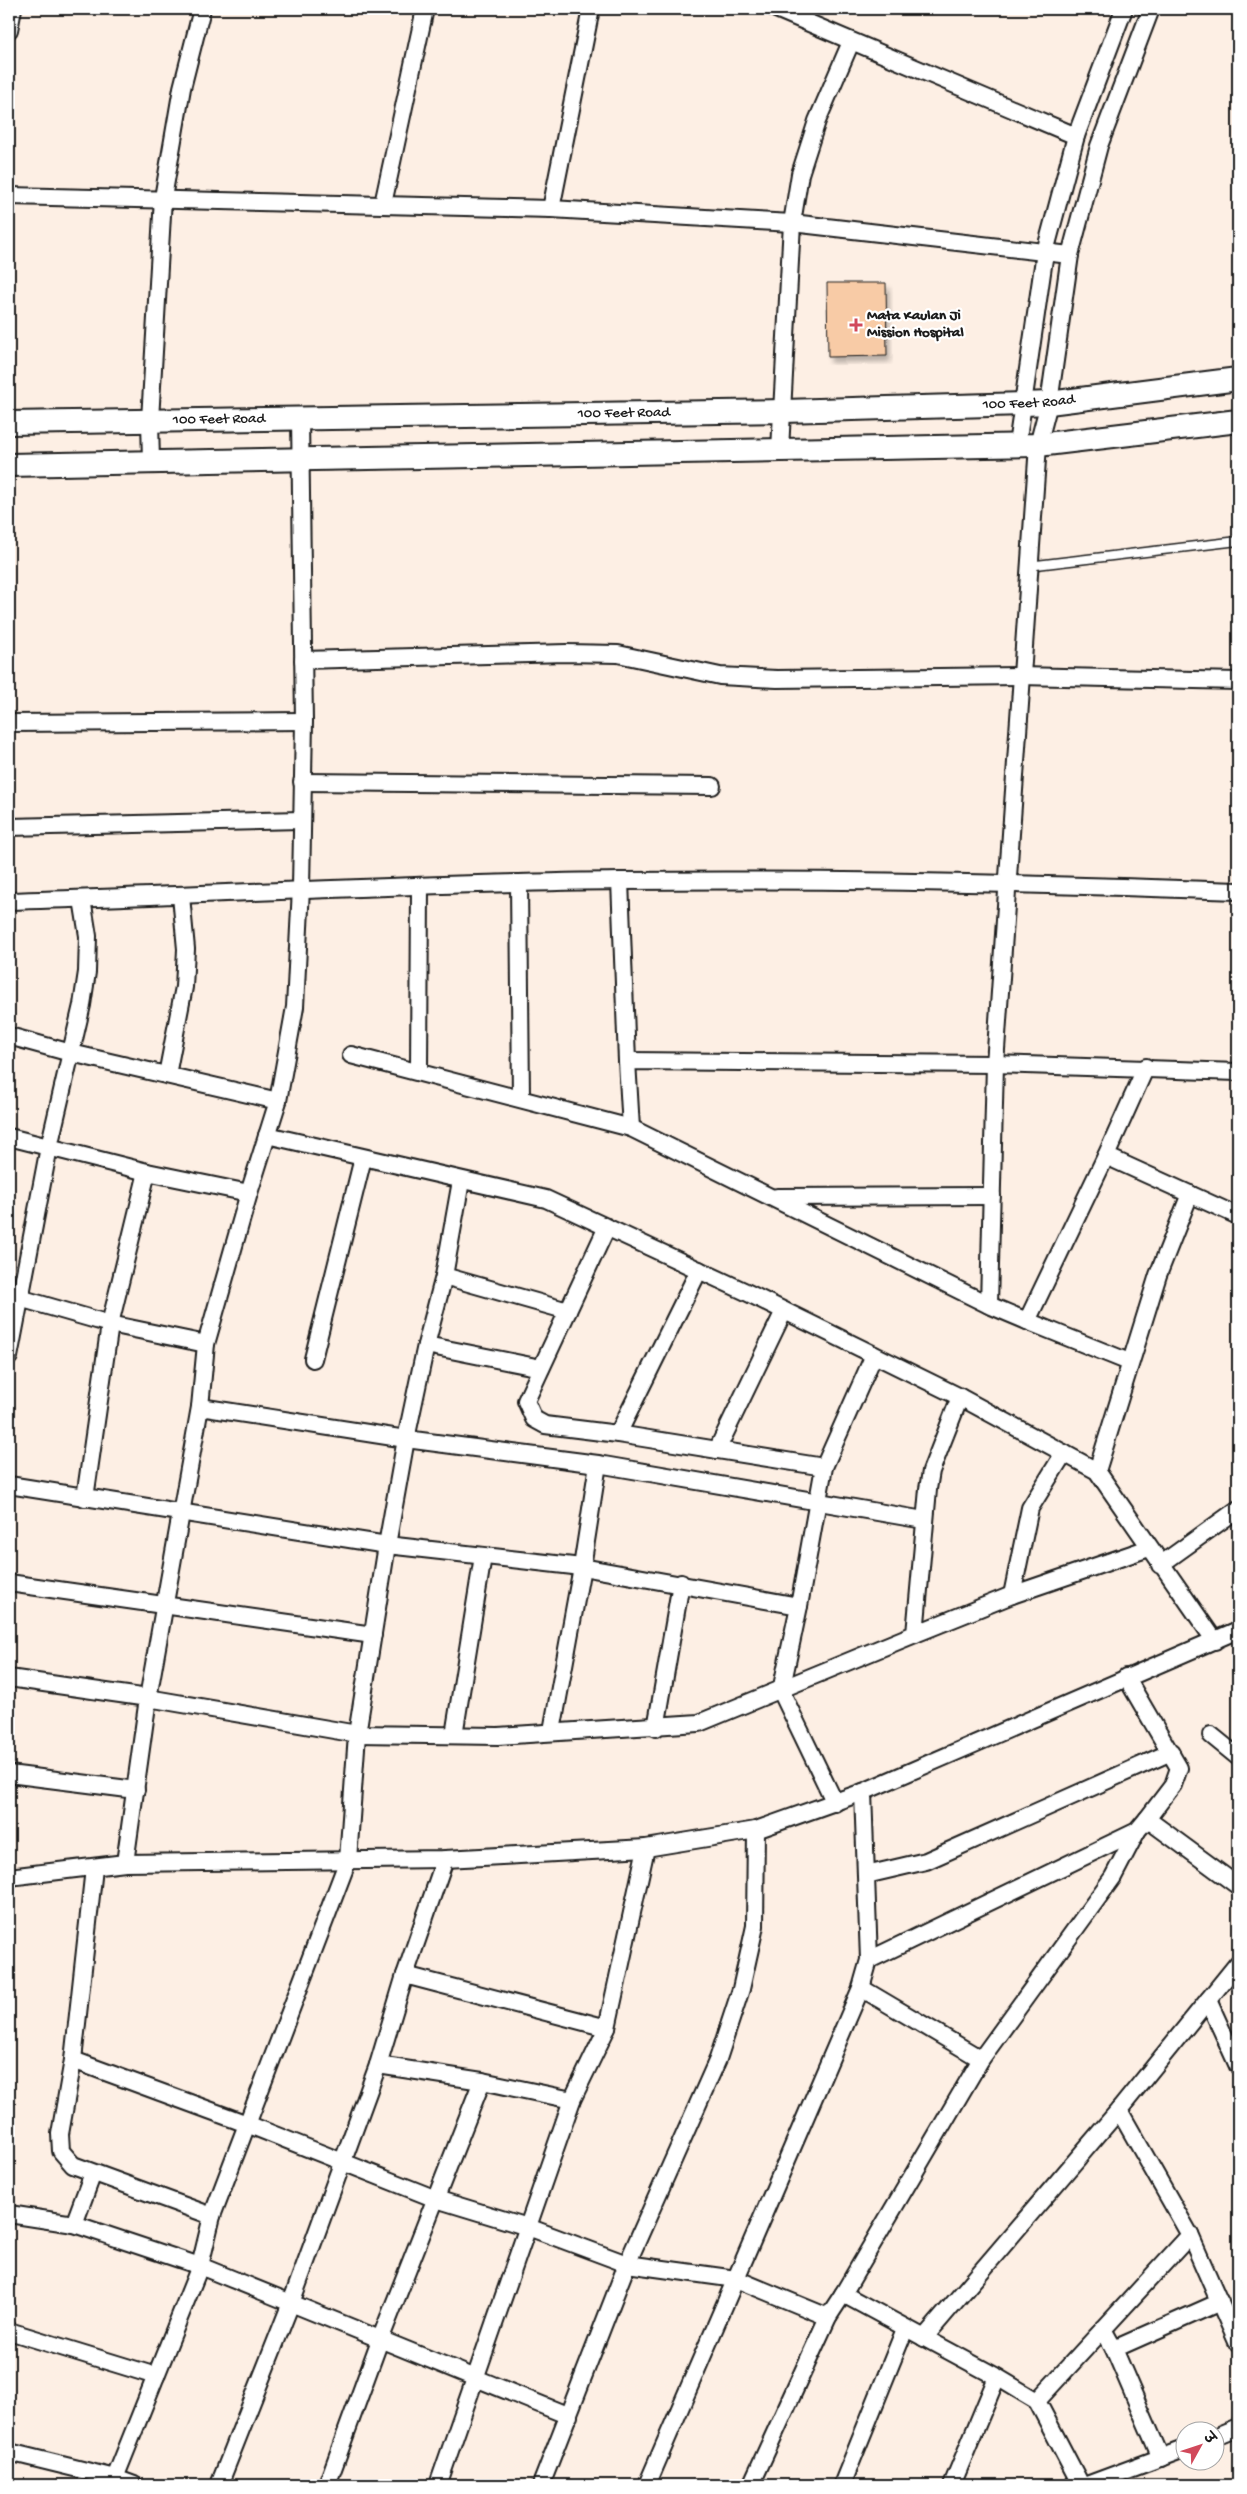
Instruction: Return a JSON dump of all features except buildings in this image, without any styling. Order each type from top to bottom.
[{"type":"main road","name":"100 Feet Road","points":[[9,424],[1024,404],[1049,403],[1238,379]]},
{"type":"main road","points":[[9,465],[1027,445],[1238,421]]},
{"type":"street","points":[[9,30],[14,9]]},
{"type":"street","points":[[151,462],[150,420],[163,198],[182,88],[202,9]]},
{"type":"street","points":[[383,204],[425,9]]},
{"type":"street","points":[[551,208],[591,9]]},
{"type":"street","points":[[776,9],[1076,136]]},
{"type":"street","points":[[989,1305],[995,1064],[1009,882],[1028,566],[1027,445],[1024,404],[1045,252],[1076,136],[1124,9]]},
{"type":"street","points":[[1027,445],[1049,403],[1070,255],[1099,146],[1151,9]]},
{"type":"street","points":[[780,450],[784,410],[792,222],[800,174],[817,121],[851,42]]},
{"type":"street","points":[[9,196],[551,208],[792,222],[1070,255]]},
{"type":"street","points":[[125,1863],[148,1698],[200,1407],[206,1344],[278,1100],[296,1007],[301,888],[304,721],[300,418]]},
{"type":"street","points":[[303,660],[609,653],[720,676],[768,678],[1020,676],[1238,681]]},
{"type":"street","points":[[9,723],[304,721]]},
{"type":"street","points":[[302,782],[712,786]]},
{"type":"street","points":[[9,827],[301,820]]},
{"type":"street","points":[[620,881],[631,1128]]},
{"type":"street","points":[[9,901],[181,896],[301,888],[620,881],[1009,882],[1238,891]]},
{"type":"street","points":[[519,884],[521,1098]]},
{"type":"street","points":[[419,1072],[420,886]]},
{"type":"street","points":[[167,1075],[184,987],[186,949],[181,896]]},
{"type":"street","points":[[9,1357],[14,1297],[71,1052],[87,972],[88,936],[82,899]]},
{"type":"street","points":[[9,1036],[278,1100]]},
{"type":"street","points":[[351,1056],[521,1098],[631,1128],[989,1305],[1129,1362]]},
{"type":"street","points":[[627,1061],[995,1064],[1146,1067],[1238,1072]]},
{"type":"street","points":[[1026,1321],[1106,1156],[1146,1067]]},
{"type":"street","points":[[267,1135],[546,1199],[699,1270],[960,1397],[1097,1471],[1160,1565],[1215,1641]]},
{"type":"street","points":[[9,1137],[147,1172],[249,1193]]},
{"type":"street","points":[[1106,1156],[1238,1216]]},
{"type":"street","points":[[313,1359],[363,1158]]},
{"type":"street","points":[[85,1498],[110,1324],[147,1172]]},
{"type":"street","points":[[115,2478],[200,2266],[212,2216],[348,1860],[357,1734],[387,1545],[406,1439],[426,1345],[444,1276],[461,1181]]},
{"type":"street","points":[[1097,1471],[1129,1362],[1158,1275],[1190,1194]]},
{"type":"street","points":[[773,1197],[992,1196]]},
{"type":"street","points":[[606,1227],[526,1401],[534,1419],[545,1425],[618,1434],[824,1467]]},
{"type":"street","points":[[618,1434],[699,1270]]},
{"type":"street","points":[[444,1276],[568,1311]]},
{"type":"street","points":[[14,1297],[110,1324],[206,1344]]},
{"type":"street","points":[[717,1450],[784,1311]]},
{"type":"street","points":[[426,1345],[541,1368]]},
{"type":"street","points":[[835,1803],[781,1690],[799,1606],[824,1467],[874,1355]]},
{"type":"street","points":[[915,1634],[924,1520],[932,1472],[960,1397]]},
{"type":"street","points":[[200,1407],[406,1439],[598,1464],[924,1520]]},
{"type":"street","points":[[1012,1595],[1030,1508],[1064,1454]]},
{"type":"street","points":[[552,1732],[582,1567],[598,1464]]},
{"type":"street","points":[[9,1485],[387,1545],[582,1567],[681,1583],[799,1606]]},
{"type":"street","points":[[1160,1565],[1238,1508]]},
{"type":"street","points":[[9,1678],[148,1698],[357,1734],[498,1736],[699,1724],[1012,1595],[1149,1548]]},
{"type":"street","points":[[454,1735],[483,1556]]},
{"type":"street","points":[[9,1583],[373,1635]]},
{"type":"street","points":[[656,1728],[681,1583]]},
{"type":"street","points":[[9,1878],[125,1863],[445,1859],[646,1848],[756,1830],[863,1792],[1238,1630]]},
{"type":"street","points":[[751,2485],[828,2317],[981,2059],[1113,1878],[1142,1825],[1178,1774],[1179,1768],[1171,1752],[1126,1677]]},
{"type":"street","points":[[1211,1735],[1238,1757]]},
{"type":"street","points":[[866,1875],[926,1861],[1171,1752]]},
{"type":"street","points":[[9,1774],[136,1790]]},
{"type":"street","points":[[647,2485],[861,1988],[869,1960],[863,1792]]},
{"type":"street","points":[[1142,1825],[1238,1886]]},
{"type":"street","points":[[869,1960],[1142,1825]]},
{"type":"street","points":[[541,2485],[627,2264],[718,2059],[741,1989],[755,1926],[756,1830]]},
{"type":"street","points":[[438,2485],[572,2100],[607,2028],[646,1848]]},
{"type":"street","points":[[219,2485],[291,2303],[378,2066],[405,1975],[445,1859]]},
{"type":"street","points":[[94,1868],[73,2060],[60,2134],[61,2151],[72,2165],[212,2216]]},
{"type":"street","points":[[924,2338],[1119,2110],[1238,1963]]},
{"type":"street","points":[[405,1975],[607,2028]]},
{"type":"street","points":[[861,1988],[981,2059]]},
{"type":"street","points":[[1208,2000],[1238,2066]]},
{"type":"street","points":[[73,2060],[247,2124],[436,2199],[528,2227],[627,2264],[736,2279],[828,2317]]},
{"type":"street","points":[[378,2066],[482,2081],[572,2100]]},
{"type":"street","points":[[327,2485],[380,2340],[482,2081]]},
{"type":"street","points":[[1119,2110],[1190,2235],[1238,2344]]},
{"type":"street","points":[[74,2224],[94,2173]]},
{"type":"street","points":[[9,2214],[74,2224],[200,2266],[569,2416]]},
{"type":"street","points":[[1037,2401],[1190,2235]]},
{"type":"street","points":[[843,2294],[997,2377],[1037,2401],[1081,2485]]},
{"type":"street","points":[[1114,2348],[1220,2302]]},
{"type":"street","points":[[842,2485],[905,2329]]},
{"type":"street","points":[[1103,2329],[1114,2348],[1161,2458]]},
{"type":"street","points":[[9,2331],[156,2376]]},
{"type":"street","points":[[952,2485],[997,2377]]},
{"type":"street","points":[[1224,2432],[1238,2426]]},
{"type":"street","points":[[9,2452],[115,2478],[134,2485]]},
{"type":"street","points":[[1087,2485],[1174,2453]]},
{"type":"lane","points":[[1028,566],[1238,541]]},
{"type":"place","name":"Mata Kaulan Ji Mission Hospital","points":[[856,325]]}]
